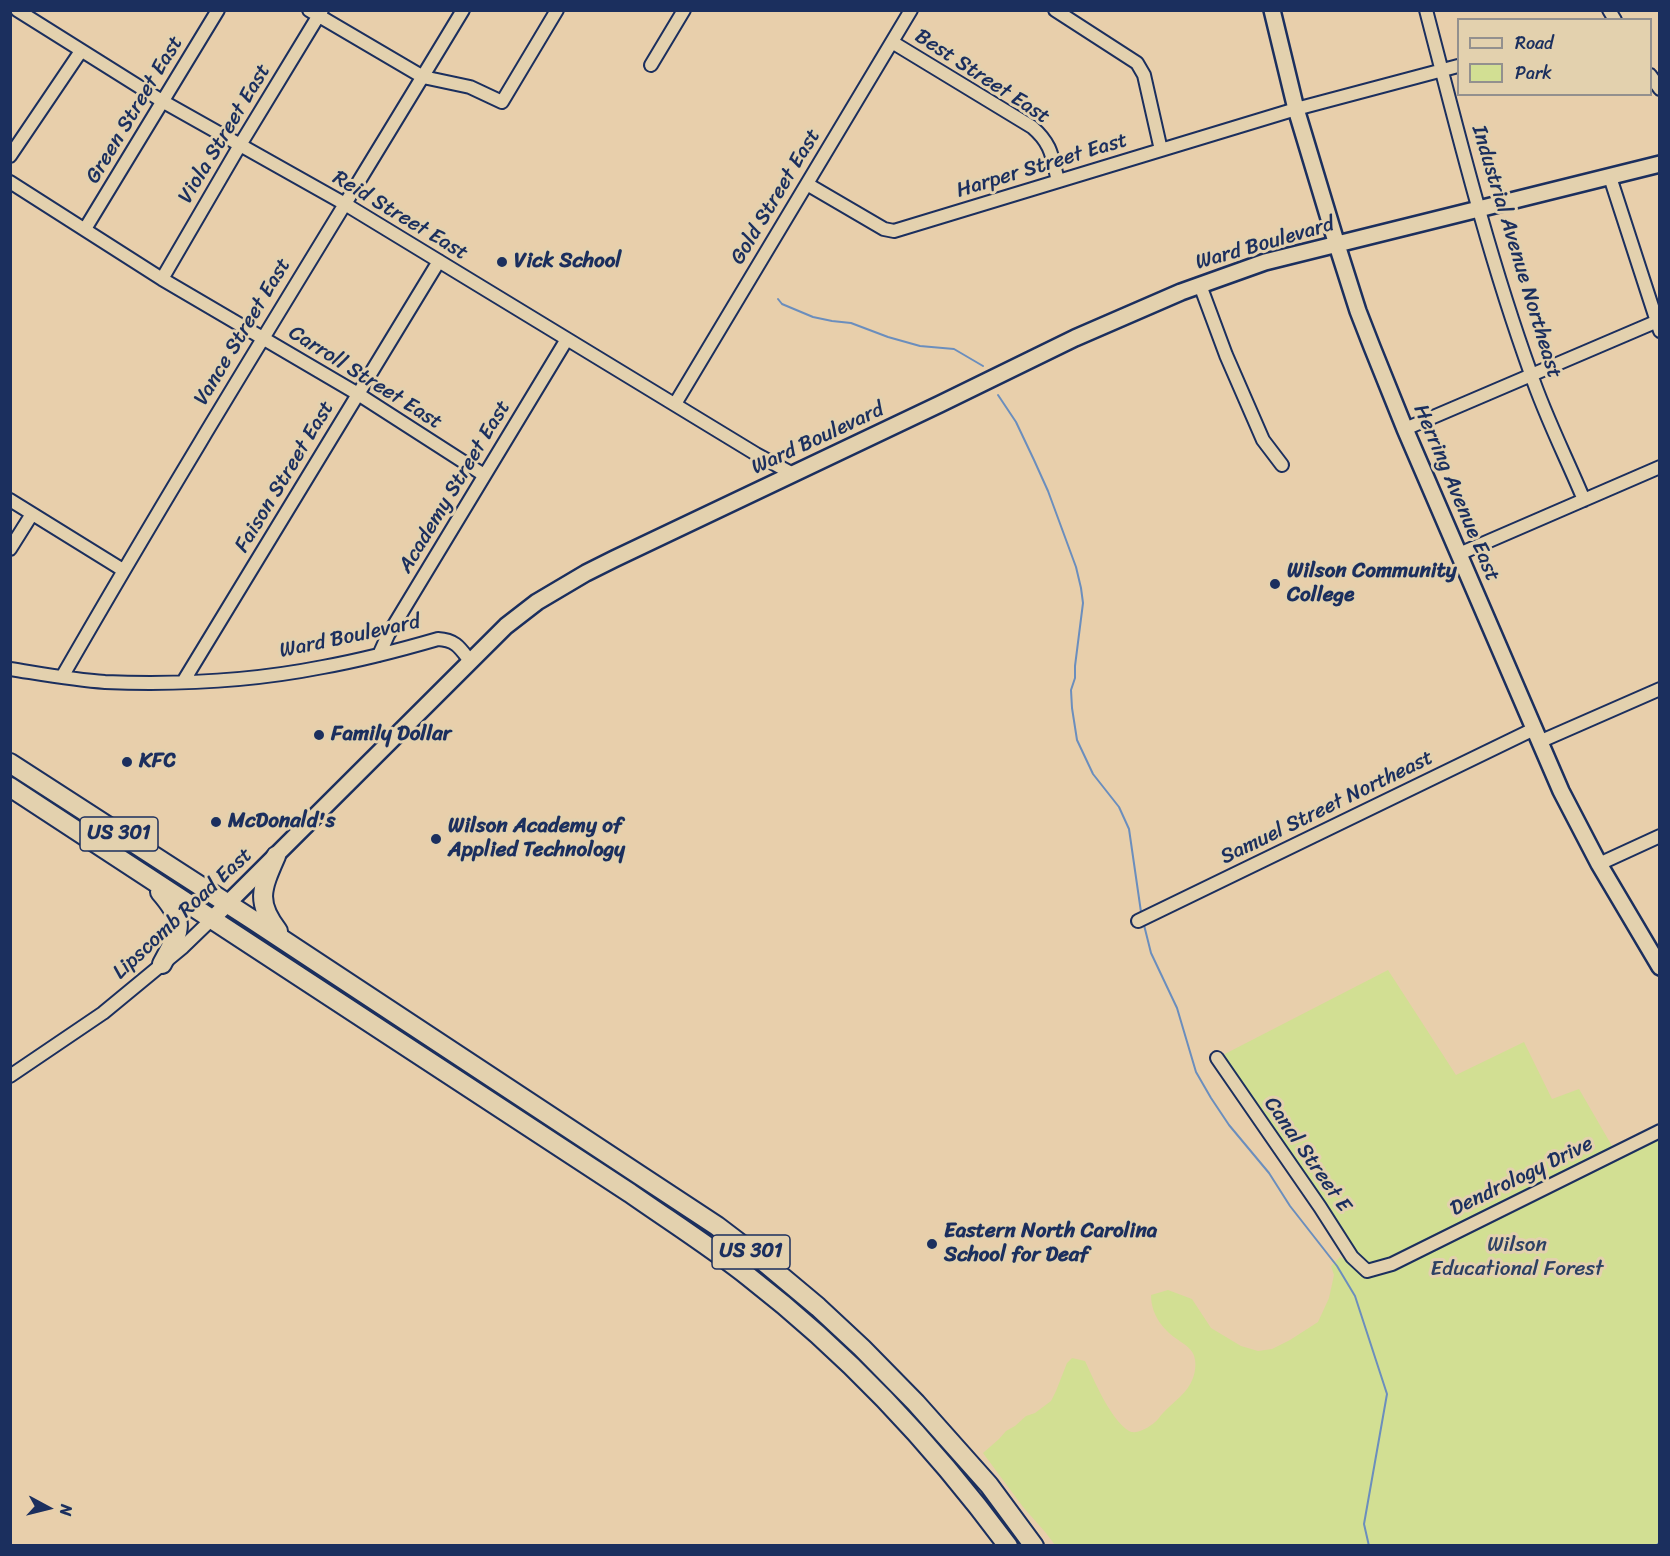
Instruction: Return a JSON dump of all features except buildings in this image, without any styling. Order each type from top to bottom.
[{"type":"highway","name":"US 301","points":[[10,763],[287,942],[717,1226],[763,1261],[818,1307],[916,1403],[989,1485],[1034,1545]]},
{"type":"highway","name":"US 301","points":[[10,787],[630,1193],[750,1278],[848,1363],[901,1418],[973,1499],[1008,1545]]},
{"type":"highway","points":[[276,856],[265,883],[263,901],[267,916],[287,942]]},
{"type":"highway","points":[[144,875],[171,904],[178,917],[179,927],[176,938],[162,964]]},
{"type":"main road","name":"Herring Avenue East","points":[[1272,10],[1296,109],[1337,245],[1358,311],[1405,429],[1561,791],[1599,864],[1659,968]]},
{"type":"main road","name":"Ward Boulevard","points":[[470,661],[506,626],[537,602],[576,579],[1075,338],[1200,285],[1265,262],[1659,164]]},
{"type":"main road","name":"Lipscomb Road East","points":[[212,919],[381,753],[470,661]]},
{"type":"street","name":"Reid Street East","points":[[17,10],[162,101],[345,204],[756,454],[793,474]]},
{"type":"street","name":"Green Street East","points":[[85,230],[218,10]]},
{"type":"street","name":"Vance Street East","points":[[62,677],[123,570],[262,338],[463,10]]},
{"type":"street","points":[[317,12],[423,77],[470,87],[502,102],[557,10]]},
{"type":"street","points":[[651,65],[684,10]]},
{"type":"street","name":"Gold Street East","points":[[675,405],[911,10]]},
{"type":"street","points":[[1055,10],[1131,58],[1141,68],[1147,85],[1161,150]]},
{"type":"street","name":"Industrial Avenue Northeast","points":[[1426,10],[1478,210],[1531,376],[1584,500]]},
{"type":"street","name":"Viola Street East","points":[[162,279],[317,12]]},
{"type":"street","name":"Best Street East","points":[[892,42],[1032,127],[1046,141],[1050,149],[1058,181]]},
{"type":"street","points":[[10,156],[81,51]]},
{"type":"street","name":"Harper Street East","points":[[807,184],[884,229],[894,231],[1296,109],[1457,66]]},
{"type":"street","points":[[1405,429],[1658,324],[1610,177]]},
{"type":"street","name":"Carroll Street East","points":[[10,183],[162,279],[358,394],[484,475]]},
{"type":"street","name":"Faison Street East","points":[[183,682],[439,261]]},
{"type":"street","points":[[1200,285],[1224,351],[1258,431],[1282,465]]},
{"type":"street","name":"Academy Street East","points":[[379,655],[388,635],[567,339]]},
{"type":"street","points":[[1459,554],[1659,467]]},
{"type":"street","points":[[10,500],[123,570]]},
{"type":"street","points":[[10,549],[32,514]]},
{"type":"street","name":"Ward Boulevard","points":[[10,669],[104,682],[183,682],[278,675],[323,668],[438,639],[448,639],[456,643],[470,661]]},
{"type":"street","name":"Samuel Street Northeast","points":[[1138,921],[1537,735],[1659,689]]},
{"type":"street","points":[[1599,864],[1659,836]]},
{"type":"street","name":"Lipscomb Road East","points":[[10,1076],[103,1013],[212,919]]},
{"type":"street","name":"Canal Street E","points":[[1217,1058],[1352,1257],[1367,1271]]},
{"type":"street","name":"Dendrology Drive","points":[[1367,1271],[1392,1264],[1659,1131]]},
{"type":"green space","name":"Wilson Educational Forest","points":[[1388,970],[1456,1075],[1524,1042],[1552,1099],[1579,1089],[1619,1158],[1659,1139],[1659,1545],[1055,1545],[983,1453],[1006,1431],[1051,1401],[1067,1363],[1072,1358],[1085,1361],[1115,1418],[1129,1431],[1138,1432],[1155,1422],[1184,1393],[1191,1383],[1195,1369],[1194,1355],[1163,1327],[1153,1310],[1151,1295],[1168,1290],[1192,1299],[1211,1328],[1241,1346],[1258,1351],[1272,1349],[1318,1322],[1329,1298],[1334,1275],[1331,1266],[1340,1257],[1349,1262],[1217,1058]]},
{"type":"waterway","points":[[778,299],[782,304],[813,317],[851,323],[920,346],[954,349],[983,366]]},
{"type":"waterway","points":[[998,395],[1016,422],[1034,460],[1076,567],[1083,603],[1075,678],[1071,690],[1077,740],[1093,774],[1119,807],[1129,829],[1141,912]]},
{"type":"waterway","points":[[1144,925],[1151,953],[1177,1008],[1196,1072],[1229,1125],[1269,1173],[1290,1206],[1337,1266],[1355,1296],[1387,1394],[1364,1524],[1369,1546]]},
{"type":"waterway","points":[[1656,1546],[1660,1542]]},
{"type":"place","name":"Vick School","points":[[502,262]]},
{"type":"place","name":"Wilson Community College","points":[[1275,584]]},
{"type":"place","name":"Family Dollar","points":[[319,735]]},
{"type":"place","name":"KFC","points":[[127,762]]},
{"type":"place","name":"McDonald's","points":[[216,822]]},
{"type":"place","name":"Wilson Academy of Applied Technology","points":[[436,839]]},
{"type":"place","name":"Eastern North Carolina School for Deaf","points":[[932,1244]]}]
